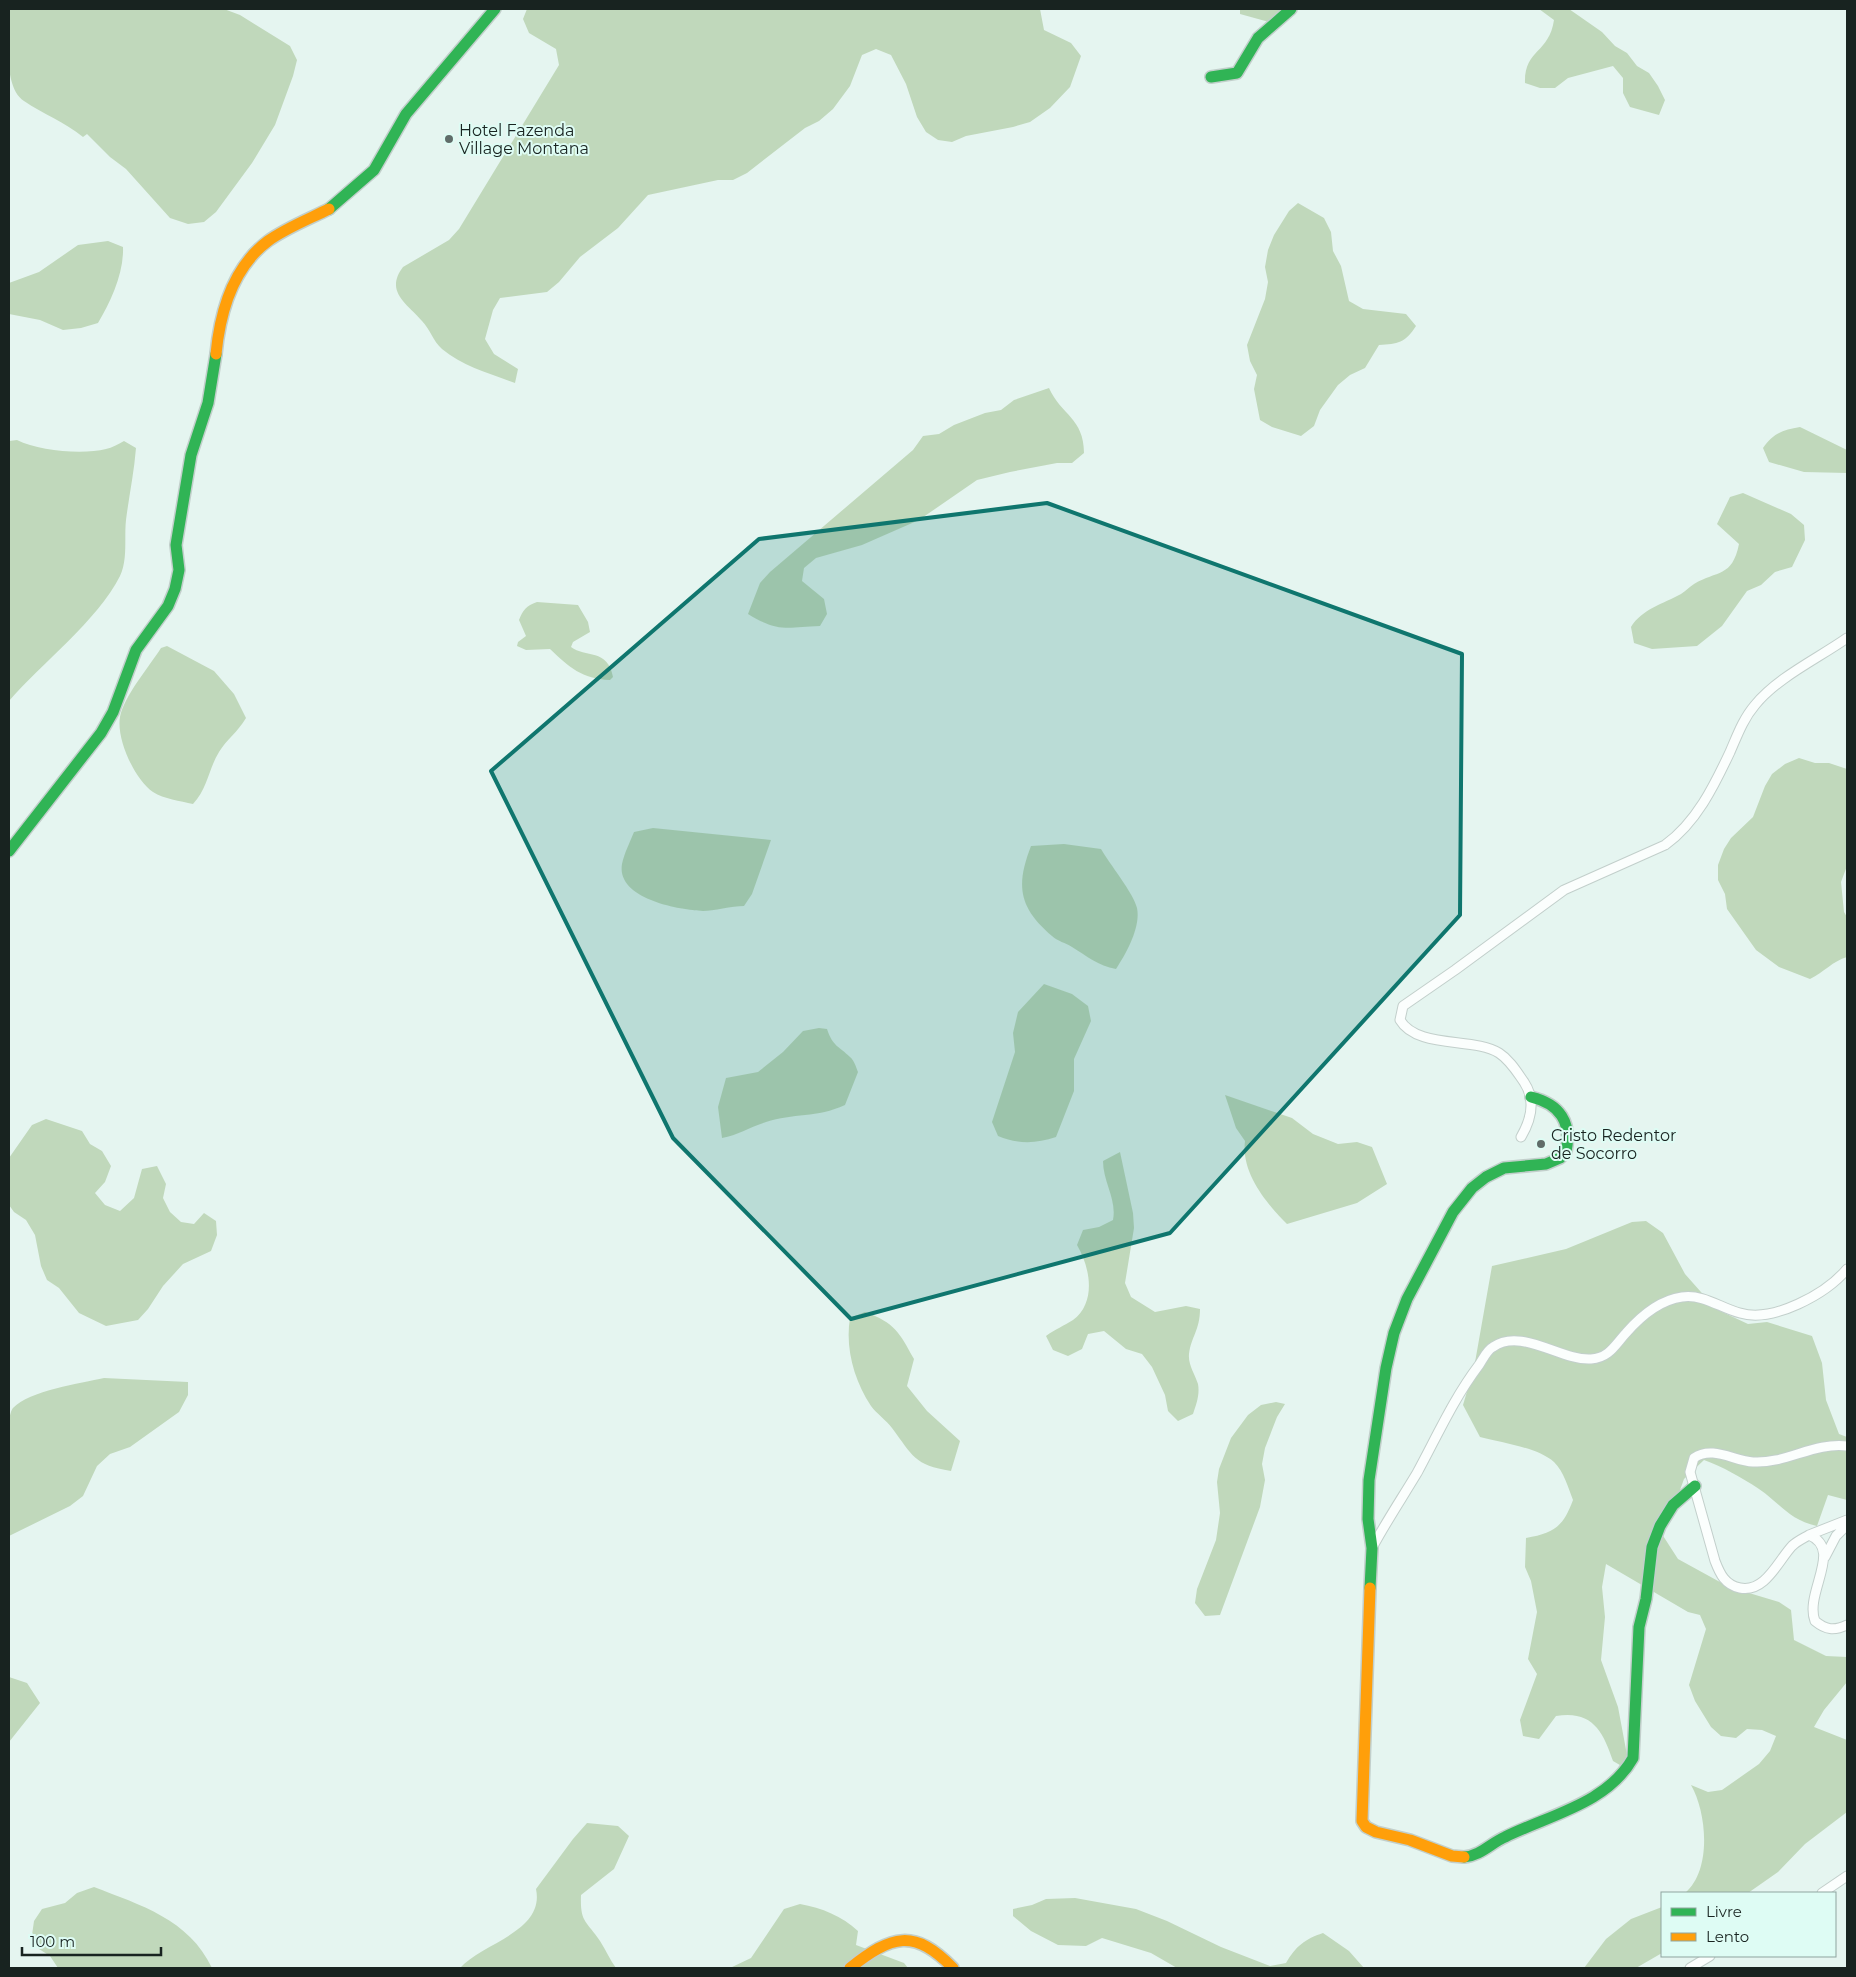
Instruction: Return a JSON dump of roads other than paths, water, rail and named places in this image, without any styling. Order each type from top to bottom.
[{"type":"street","points":[[9,851],[28,828],[63,778],[101,733],[113,712],[136,650],[168,606],[175,589],[178,570],[176,545],[190,455],[208,403],[214,374],[219,322],[232,285],[250,258],[268,240],[336,206],[374,170],[406,114],[494,9]]},
{"type":"street","points":[[1211,77],[1237,73],[1246,61],[1258,38],[1291,9]]},
{"type":"street","points":[[1521,1136],[1531,1114],[1531,1097],[1518,1073],[1498,1052],[1451,1043],[1411,1031],[1400,1020],[1403,1006],[1564,890],[1665,845],[1676,838],[1698,810],[1721,772],[1742,725],[1754,705],[1774,687],[1847,638]]},
{"type":"street","points":[[1531,1097],[1547,1101],[1558,1109],[1567,1137],[1566,1152],[1556,1162],[1547,1165],[1507,1167],[1494,1172],[1473,1187],[1450,1217],[1407,1299],[1393,1337],[1382,1383],[1366,1497],[1367,1523],[1372,1548],[1361,1821],[1373,1831],[1411,1840],[1448,1856],[1468,1857],[1502,1838],[1590,1799],[1627,1772],[1633,1758],[1638,1636],[1646,1598],[1652,1547],[1660,1526],[1673,1505],[1695,1486]]},
{"type":"street","points":[[1372,1548],[1459,1394],[1492,1347],[1506,1341],[1527,1342],[1578,1359],[1593,1359],[1606,1356],[1645,1315],[1665,1302],[1682,1297],[1698,1297],[1740,1313],[1759,1316],[1775,1313],[1814,1295],[1847,1269]]},
{"type":"street","points":[[1847,1446],[1821,1446],[1772,1461],[1752,1462],[1720,1454],[1703,1453],[1694,1458],[1691,1463],[1690,1472],[1715,1562],[1721,1576],[1735,1587],[1752,1588],[1763,1582],[1793,1545],[1809,1535],[1847,1520]]},
{"type":"street","points":[[1847,1525],[1836,1536],[1825,1558],[1812,1612],[1815,1621],[1822,1627],[1837,1630],[1847,1625]]},
{"type":"street","points":[[1809,1535],[1820,1542],[1824,1548],[1825,1558]]},
{"type":"street","points":[[1823,1892],[1847,1876]]},
{"type":"street","points":[[850,1968],[878,1948],[901,1941],[919,1941],[929,1945],[953,1968]]},
{"type":"street","points":[[1690,1968],[1708,1957]]},
{"type":"place","name":"Hotel Fazenda Village Montana","points":[[449,139]]},
{"type":"place","name":"Cristo Redentor de Socorro","points":[[1541,1144]]}]
